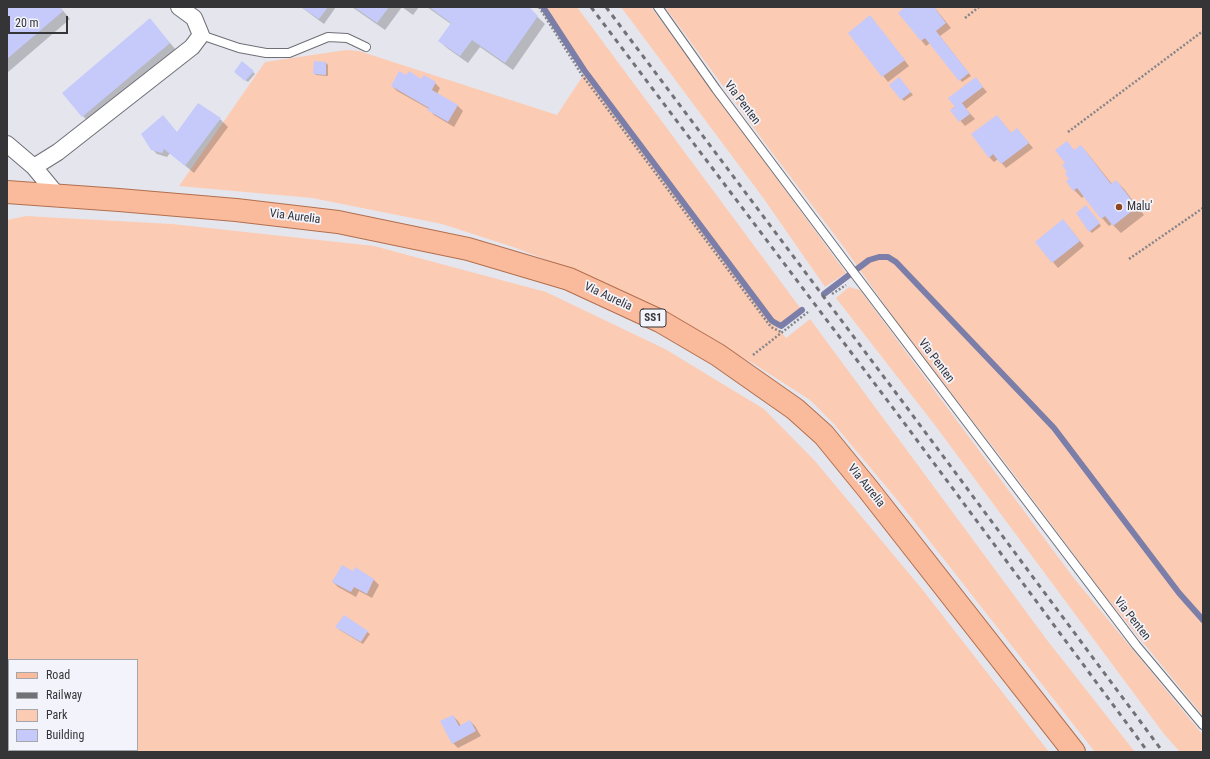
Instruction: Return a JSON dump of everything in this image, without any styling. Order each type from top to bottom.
[{"type":"main road","name":"Via Aurelia","points":[[7,192],[236,210],[338,222],[468,249],[569,279],[660,321],[737,368],[795,409],[824,435],[868,488],[1074,752]]},
{"type":"street","points":[[34,168],[58,152],[192,47],[201,35],[194,18],[179,7]]},
{"type":"street","points":[[7,144],[34,168],[58,196]]},
{"type":"lane","name":"Via Penten","points":[[658,7],[716,89],[855,274],[1136,644],[1203,725]]},
{"type":"lane","points":[[201,35],[239,48],[266,53],[289,52],[328,37],[347,38],[366,47]]},
{"type":"path","points":[[538,7],[582,75],[771,327],[781,332]]},
{"type":"path","points":[[965,18],[980,7]]},
{"type":"path","points":[[1068,132],[1203,31]]},
{"type":"path","points":[[1129,258],[1203,208]]},
{"type":"path","points":[[737,368],[808,312]]},
{"type":"green space","points":[[545,7],[577,7],[801,309],[781,324],[773,320],[661,171],[772,321],[786,338],[810,319],[1047,640],[1135,752],[1095,752],[899,502],[833,423],[810,400],[754,364],[663,313],[584,274],[513,247],[442,224],[312,198],[179,186],[265,62],[346,50],[359,51],[557,115],[586,71]]},
{"type":"green space","points":[[621,7],[651,7],[846,273],[825,287],[764,199]]},
{"type":"green space","points":[[665,7],[1203,7],[1203,716],[1106,597],[1007,465],[901,328],[843,246],[767,146]]},
{"type":"green space","points":[[26,216],[172,224],[374,246],[546,292],[665,349],[764,409],[815,461],[922,589],[1049,752],[7,752],[7,220]]},
{"type":"green space","points":[[849,287],[860,290],[1073,577],[1203,735],[1203,752],[1180,752],[1164,734],[934,424],[836,298]]},
{"type":"building","points":[[7,7],[60,7],[63,11],[7,59]]},
{"type":"building","points":[[301,7],[328,7],[319,19]]},
{"type":"building","points":[[354,7],[389,7],[377,23]]},
{"type":"building","points":[[429,7],[529,7],[538,16],[505,63],[472,40],[460,56],[438,41],[451,23]]},
{"type":"building","points":[[905,7],[934,7],[946,23],[936,31],[969,73],[959,81],[925,38],[921,41],[898,13]]},
{"type":"building","points":[[870,15],[905,60],[882,77],[848,33]]},
{"type":"building","points":[[150,18],[170,43],[82,117],[62,93]]},
{"type":"building","points":[[242,61],[254,71],[245,81],[234,72]]},
{"type":"building","points":[[314,61],[326,62],[326,75],[313,74]]},
{"type":"building","points":[[399,71],[406,75],[409,71],[421,79],[424,75],[436,82],[432,90],[458,105],[448,122],[427,110],[429,108],[391,86]]},
{"type":"building","points":[[899,77],[911,92],[901,100],[889,85]]},
{"type":"building","points":[[976,77],[983,87],[962,103],[970,114],[959,122],[950,110],[955,107],[948,98]]},
{"type":"building","points":[[198,103],[221,118],[185,166],[164,149],[162,153],[151,150],[141,134],[163,115],[177,132]]},
{"type":"building","points":[[997,115],[1011,133],[1017,128],[1029,143],[1001,164],[993,154],[989,158],[971,134]]},
{"type":"building","points":[[1067,141],[1074,150],[1081,145],[1111,184],[1116,180],[1137,207],[1113,226],[1105,216],[1101,219],[1077,188],[1073,191],[1066,181],[1069,179],[1065,174],[1067,172],[1062,165],[1065,163],[1055,150]]},
{"type":"building","points":[[1086,205],[1100,223],[1089,232],[1076,213]]},
{"type":"building","points":[[1063,219],[1080,241],[1052,263],[1035,242]]},
{"type":"building","points":[[342,565],[353,571],[355,567],[374,579],[367,594],[354,587],[351,592],[332,582]]},
{"type":"building","points":[[344,615],[368,631],[361,642],[335,627]]},
{"type":"building","points":[[453,715],[459,726],[470,720],[476,731],[452,744],[440,721]]},
{"type":"waterway","points":[[543,7],[584,70],[772,321],[781,326],[802,310]]},
{"type":"waterway","points":[[824,294],[869,260],[879,257],[888,257],[896,262],[1054,428],[1179,593],[1203,620]]},
{"type":"railway","points":[[591,7],[899,416],[1148,752]]},
{"type":"railway","points":[[606,7],[1163,752]]},
{"type":"place","name":"Malu'","points":[[1119,207]]}]
